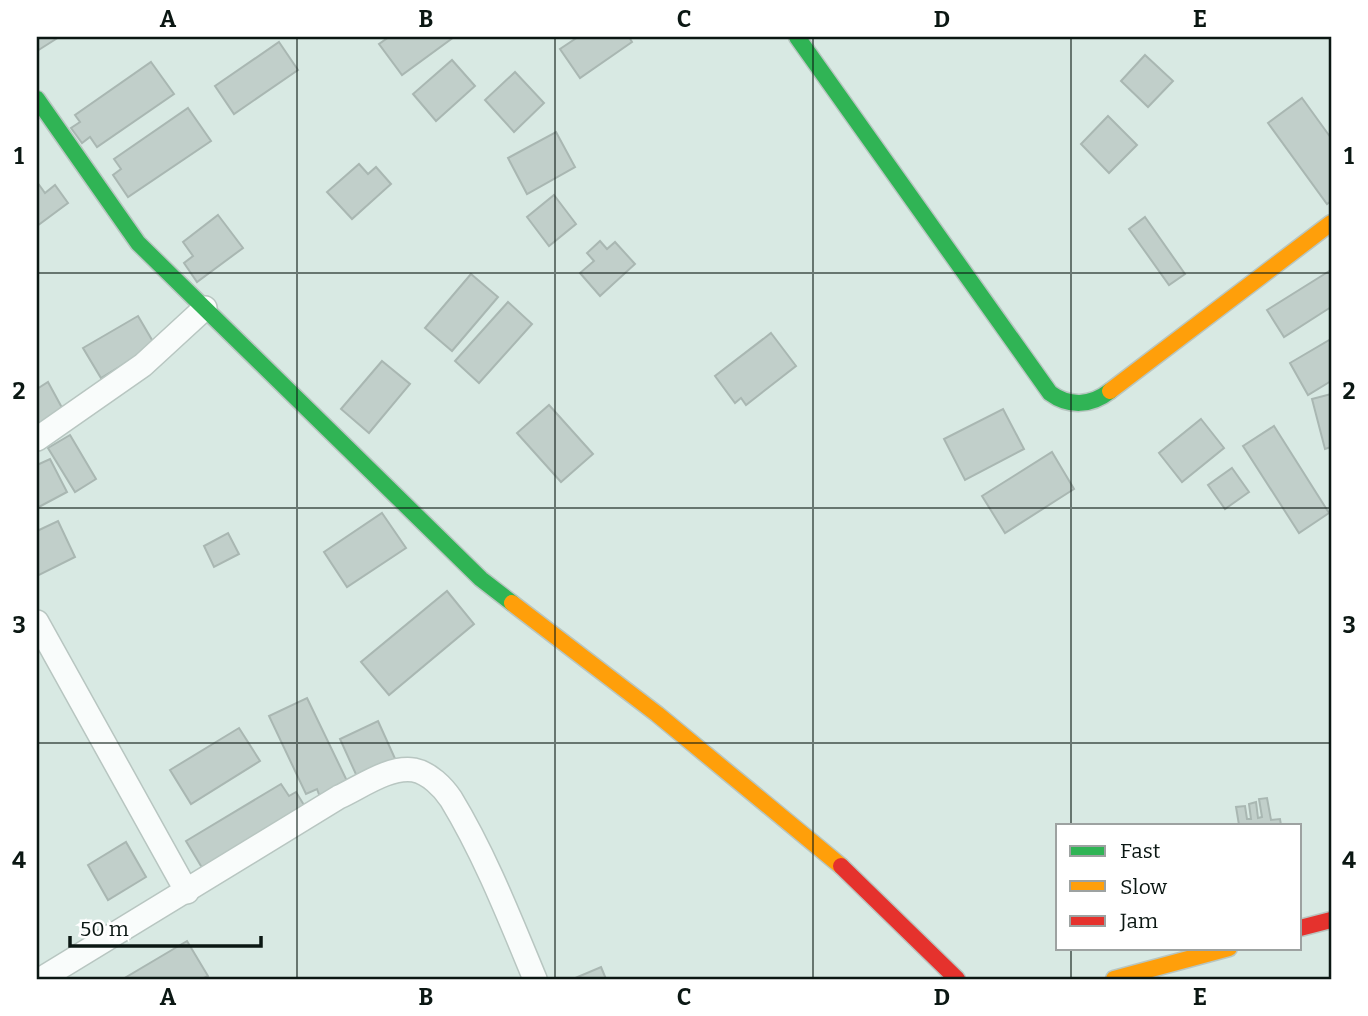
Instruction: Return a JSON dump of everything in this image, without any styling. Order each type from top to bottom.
[{"type":"street","points":[[797,37],[1050,393],[1062,403],[1083,405],[1103,397],[1331,223]]},
{"type":"street","points":[[37,99],[138,243],[481,579],[657,714],[856,879],[957,979]]},
{"type":"street","points":[[37,439],[143,365],[205,308]]},
{"type":"street","points":[[37,622],[187,892]]},
{"type":"street","points":[[41,979],[339,797],[390,773],[414,771],[435,780],[450,798],[509,918],[535,979]]},
{"type":"street","points":[[1302,927],[1331,920]]},
{"type":"street","points":[[1114,979],[1222,950]]},
{"type":"building","points":[[37,37],[59,37],[37,51]]},
{"type":"building","points":[[389,37],[454,37],[402,75],[379,44]]},
{"type":"building","points":[[578,37],[629,37],[632,42],[580,78],[560,49]]},
{"type":"building","points":[[279,42],[298,70],[234,114],[215,86]]},
{"type":"building","points":[[1145,55],[1173,81],[1148,107],[1121,81]]},
{"type":"building","points":[[452,60],[475,86],[436,121],[413,94]]},
{"type":"building","points":[[151,62],[174,94],[97,147],[90,137],[82,143],[71,128],[80,122],[75,115]]},
{"type":"building","points":[[515,72],[544,103],[514,132],[485,100]]},
{"type":"building","points":[[1302,98],[1331,138],[1331,201],[1327,204],[1268,123]]},
{"type":"building","points":[[188,108],[211,141],[128,197],[113,175],[121,169],[114,159]]},
{"type":"building","points":[[1108,116],[1137,145],[1109,173],[1081,144]]},
{"type":"building","points":[[556,132],[575,167],[527,194],[508,158]]},
{"type":"building","points":[[359,164],[368,174],[376,167],[391,184],[352,219],[327,192]]},
{"type":"building","points":[[37,182],[45,193],[55,185],[68,203],[37,226]]},
{"type":"building","points":[[554,195],[576,224],[549,246],[527,217]]},
{"type":"building","points":[[218,215],[243,248],[197,282],[184,263],[193,256],[183,242]]},
{"type":"building","points":[[1145,217],[1185,274],[1169,285],[1129,229]]},
{"type":"building","points":[[600,241],[607,249],[615,242],[635,264],[600,296],[580,273],[594,261],[587,253]]},
{"type":"building","points":[[1331,270],[1331,307],[1284,337],[1267,310]]},
{"type":"building","points":[[471,274],[498,297],[452,351],[425,328]]},
{"type":"building","points":[[508,302],[532,324],[479,383],[455,361]]},
{"type":"building","points":[[138,316],[155,345],[101,378],[83,348]]},
{"type":"building","points":[[771,333],[796,366],[746,405],[741,398],[735,403],[715,376]]},
{"type":"building","points":[[1331,339],[1331,381],[1308,395],[1290,363]]},
{"type":"building","points":[[382,361],[410,384],[369,433],[341,409]]},
{"type":"building","points":[[48,382],[67,417],[37,435],[37,389]]},
{"type":"building","points":[[1331,394],[1331,447],[1325,449],[1312,399]]},
{"type":"building","points":[[549,405],[593,454],[561,482],[517,433]]},
{"type":"building","points":[[1003,409],[1024,449],[965,480],[944,439]]},
{"type":"building","points":[[1201,419],[1224,448],[1182,482],[1159,453]]},
{"type":"building","points":[[1274,426],[1329,513],[1299,533],[1243,446]]},
{"type":"building","points":[[70,435],[96,479],[75,492],[48,448]]},
{"type":"building","points":[[1052,452],[1074,489],[1005,533],[982,496]]},
{"type":"building","points":[[50,459],[67,492],[37,508],[37,465]]},
{"type":"building","points":[[1232,468],[1249,492],[1225,509],[1208,485]]},
{"type":"building","points":[[382,513],[406,548],[347,587],[324,552]]},
{"type":"building","points":[[58,521],[75,557],[37,576],[37,531]]},
{"type":"building","points":[[228,533],[239,554],[214,567],[204,546]]},
{"type":"building","points":[[447,591],[474,624],[389,695],[361,662]]},
{"type":"building","points":[[307,698],[348,783],[320,797],[317,789],[306,794],[269,716]]},
{"type":"building","points":[[378,721],[397,763],[359,781],[340,739]]},
{"type":"building","points":[[239,728],[260,761],[191,804],[170,770]]},
{"type":"building","points":[[281,784],[289,796],[296,792],[307,810],[204,871],[186,841]]},
{"type":"building","points":[[1267,798],[1271,820],[1280,819],[1281,824],[1239,824],[1236,807],[1245,806],[1247,819],[1251,819],[1249,804],[1256,802],[1258,818],[1262,817],[1259,799]]},
{"type":"building","points":[[126,842],[146,877],[108,900],[88,865]]},
{"type":"building","points":[[187,941],[208,976],[202,979],[123,979]]},
{"type":"building","points":[[601,967],[606,979],[573,979]]},
{"type":"traffic: fast","points":[[797,37],[1050,393],[1065,401],[1080,403],[1095,400],[1110,391]]},
{"type":"traffic: fast","points":[[37,99],[138,243],[481,579],[512,603]]},
{"type":"traffic: slow","points":[[1110,391],[1331,223]]},
{"type":"traffic: slow","points":[[512,603],[657,714],[841,866]]},
{"type":"traffic: slow","points":[[1114,979],[1222,950]]},
{"type":"traffic: jam","points":[[841,866],[957,979]]},
{"type":"traffic: jam","points":[[1302,927],[1331,920]]}]
